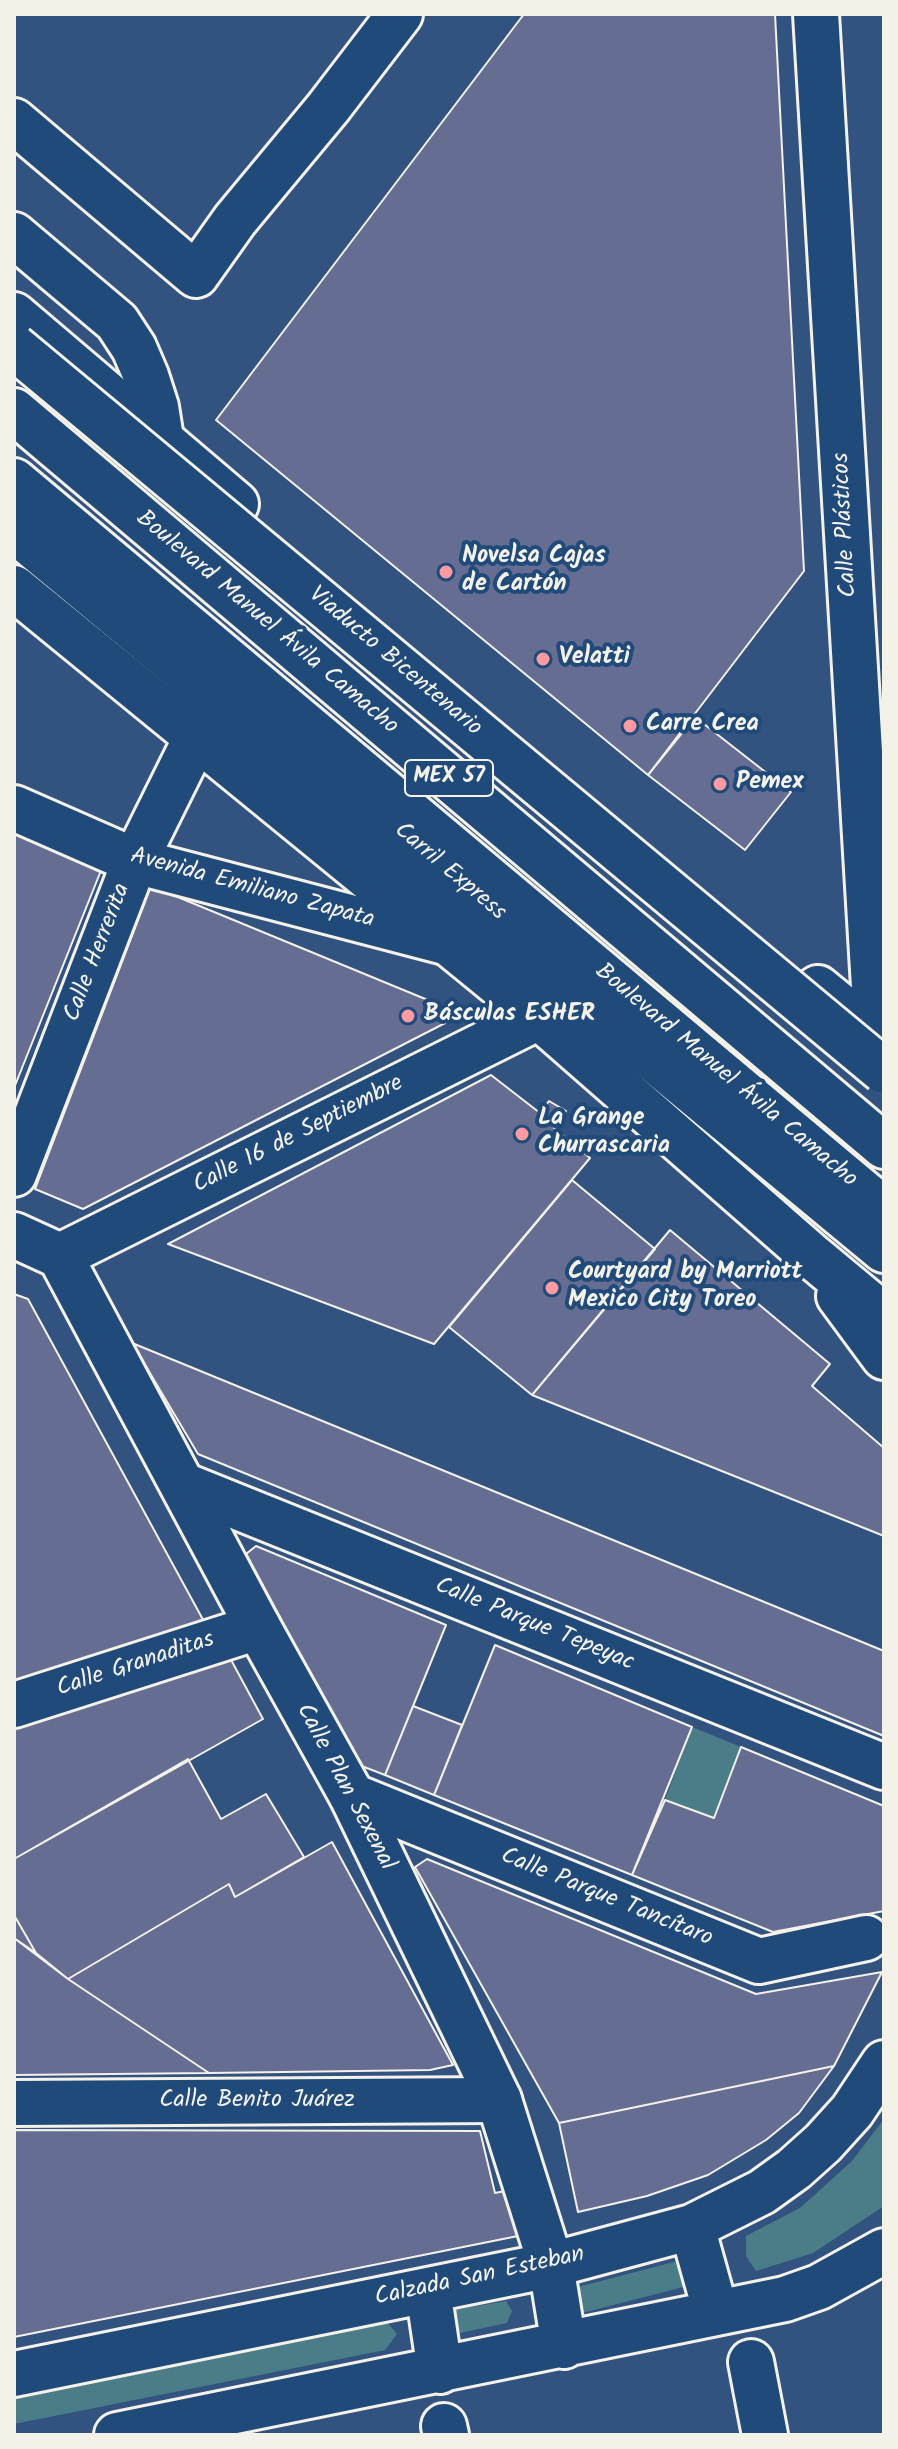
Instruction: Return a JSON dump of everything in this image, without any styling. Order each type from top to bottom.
[{"type":"main road","points":[[14,121],[196,275],[235,220],[328,108],[400,14]]},
{"type":"main road","name":"Calle Plásticos","points":[[816,14],[882,1050]]},
{"type":"main road","points":[[14,235],[117,322],[134,348],[146,376],[156,407],[161,439]]},
{"type":"main road","points":[[14,315],[882,1050]]},
{"type":"main road","name":"Viaducto Bicentenario","points":[[14,347],[882,1050]]},
{"type":"main road","name":"Boulevard Manuel Ávila Camacho","points":[[14,411],[884,1146]]},
{"type":"main road","name":"Boulevard Manuel Ávila Camacho","points":[[14,481],[884,1210]]},
{"type":"main road","name":"Carril Express","points":[[14,511],[884,1235]]},
{"type":"main road","points":[[14,530],[884,1250]]},
{"type":"main road","points":[[14,588],[539,1017],[884,1316]]},
{"type":"main road","points":[[227,591],[359,609]]},
{"type":"main road","name":"Calle Herrerita","points":[[14,1174],[135,861],[196,738]]},
{"type":"main road","name":"Avenida Emiliano Zapata","points":[[14,808],[135,861],[449,943]]},
{"type":"main road","name":"Calle 16 de Septiembre","points":[[60,1256],[539,1017]]},
{"type":"main road","points":[[14,1235],[60,1256]]},
{"type":"main road","name":"Calle Plan Sexenal","points":[[60,1256],[352,1796],[499,2100],[551,2265],[564,2346]]},
{"type":"main road","points":[[813,1257],[884,1357]]},
{"type":"main road","name":"Calle Parque Tepeyac","points":[[183,1485],[884,1767]]},
{"type":"main road","name":"Calle Granaditas","points":[[14,1705],[258,1627]]},
{"type":"main road","name":"Calle Parque Tancítaro","points":[[352,1796],[759,1961],[866,1938]]},
{"type":"main road","name":"Calzada San Esteban","points":[[14,2374],[551,2265],[692,2227],[762,2192],[794,2169],[852,2111],[884,2063]]},
{"type":"main road","name":"Calle Benito Juárez","points":[[14,2103],[499,2100]]},
{"type":"main road","points":[[692,2227],[716,2313]]},
{"type":"main road","points":[[117,2435],[164,2431],[785,2299],[819,2287],[884,2251]]},
{"type":"main road","points":[[428,2290],[440,2371]]},
{"type":"main road","points":[[751,2362],[765,2435]]},
{"type":"green space","points":[[692,1727],[741,1747],[714,1818],[665,1800]]},
{"type":"green space","points":[[884,2119],[884,2206],[813,2253],[756,2271],[746,2256],[746,2236],[800,2208],[852,2161]]},
{"type":"green space","points":[[685,2259],[691,2285],[582,2313],[572,2309],[571,2296],[578,2287]]},
{"type":"green space","points":[[506,2301],[512,2311],[507,2323],[460,2333],[452,2321],[455,2310]]},
{"type":"green space","points":[[386,2321],[397,2334],[385,2350],[14,2424],[14,2392]]},
{"type":"building","points":[[524,14],[775,14],[804,571],[648,775],[216,420]]},
{"type":"building","points":[[695,717],[791,792],[745,850],[648,775]]},
{"type":"building","points":[[14,833],[102,868],[14,1088]]},
{"type":"building","points":[[151,886],[435,1003],[453,1019],[83,1209],[35,1189]]},
{"type":"building","points":[[491,1075],[540,1113],[549,1101],[566,1111],[553,1127],[590,1158],[434,1344],[168,1244]]},
{"type":"building","name":"Courtyard by Marriott Mexico City Toreo","points":[[572,1180],[655,1249],[532,1395],[449,1327]]},
{"type":"building","points":[[670,1230],[830,1364],[812,1386],[884,1448],[884,1536],[532,1395]]},
{"type":"building","points":[[14,1294],[28,1299],[207,1627],[14,1688]]},
{"type":"building","points":[[132,1343],[884,1651],[884,1736],[198,1454]]},
{"type":"building","points":[[256,1546],[446,1625],[385,1775],[359,1765],[246,1554]]},
{"type":"building","points":[[495,1645],[692,1727],[632,1875],[434,1795]]},
{"type":"building","points":[[230,1658],[263,1719],[14,1859],[14,1726]]},
{"type":"building","points":[[413,1706],[462,1725],[434,1795],[385,1775]]},
{"type":"building","points":[[741,1747],[884,1806],[884,1911],[773,1932],[632,1875],[665,1800],[714,1818]]},
{"type":"building","points":[[188,1759],[221,1819],[266,1794],[304,1857],[235,1897],[229,1884],[68,1979],[36,1953],[14,1915],[14,1859]]},
{"type":"building","points":[[332,1842],[453,2065],[430,2070],[209,2073],[68,1979],[229,1884],[235,1897]]},
{"type":"building","points":[[427,1859],[756,1994],[882,1972],[834,2066],[559,2123],[415,1867]]},
{"type":"building","points":[[14,1915],[36,1953],[14,1938]]},
{"type":"building","points":[[14,1938],[68,1979],[209,2073],[14,2075]]},
{"type":"building","points":[[834,2066],[799,2113],[766,2140],[708,2175],[647,2196],[578,2212],[559,2123]]},
{"type":"building","points":[[14,2130],[480,2131],[495,2193],[510,2190],[518,2236],[14,2337]]},
{"type":"place","name":"Novelsa Cajas de Cartón","points":[[446,572]]},
{"type":"place","name":"Velatti","points":[[543,659]]},
{"type":"place","name":"Carre Crea","points":[[630,726]]},
{"type":"place","name":"Pemex","points":[[720,784]]},
{"type":"place","name":"Básculas ESHER","points":[[408,1016]]},
{"type":"place","name":"La Grange Churrascaria","points":[[522,1134]]},
{"type":"place","name":"Courtyard by Marriott Mexico City Toreo","points":[[552,1288]]}]
